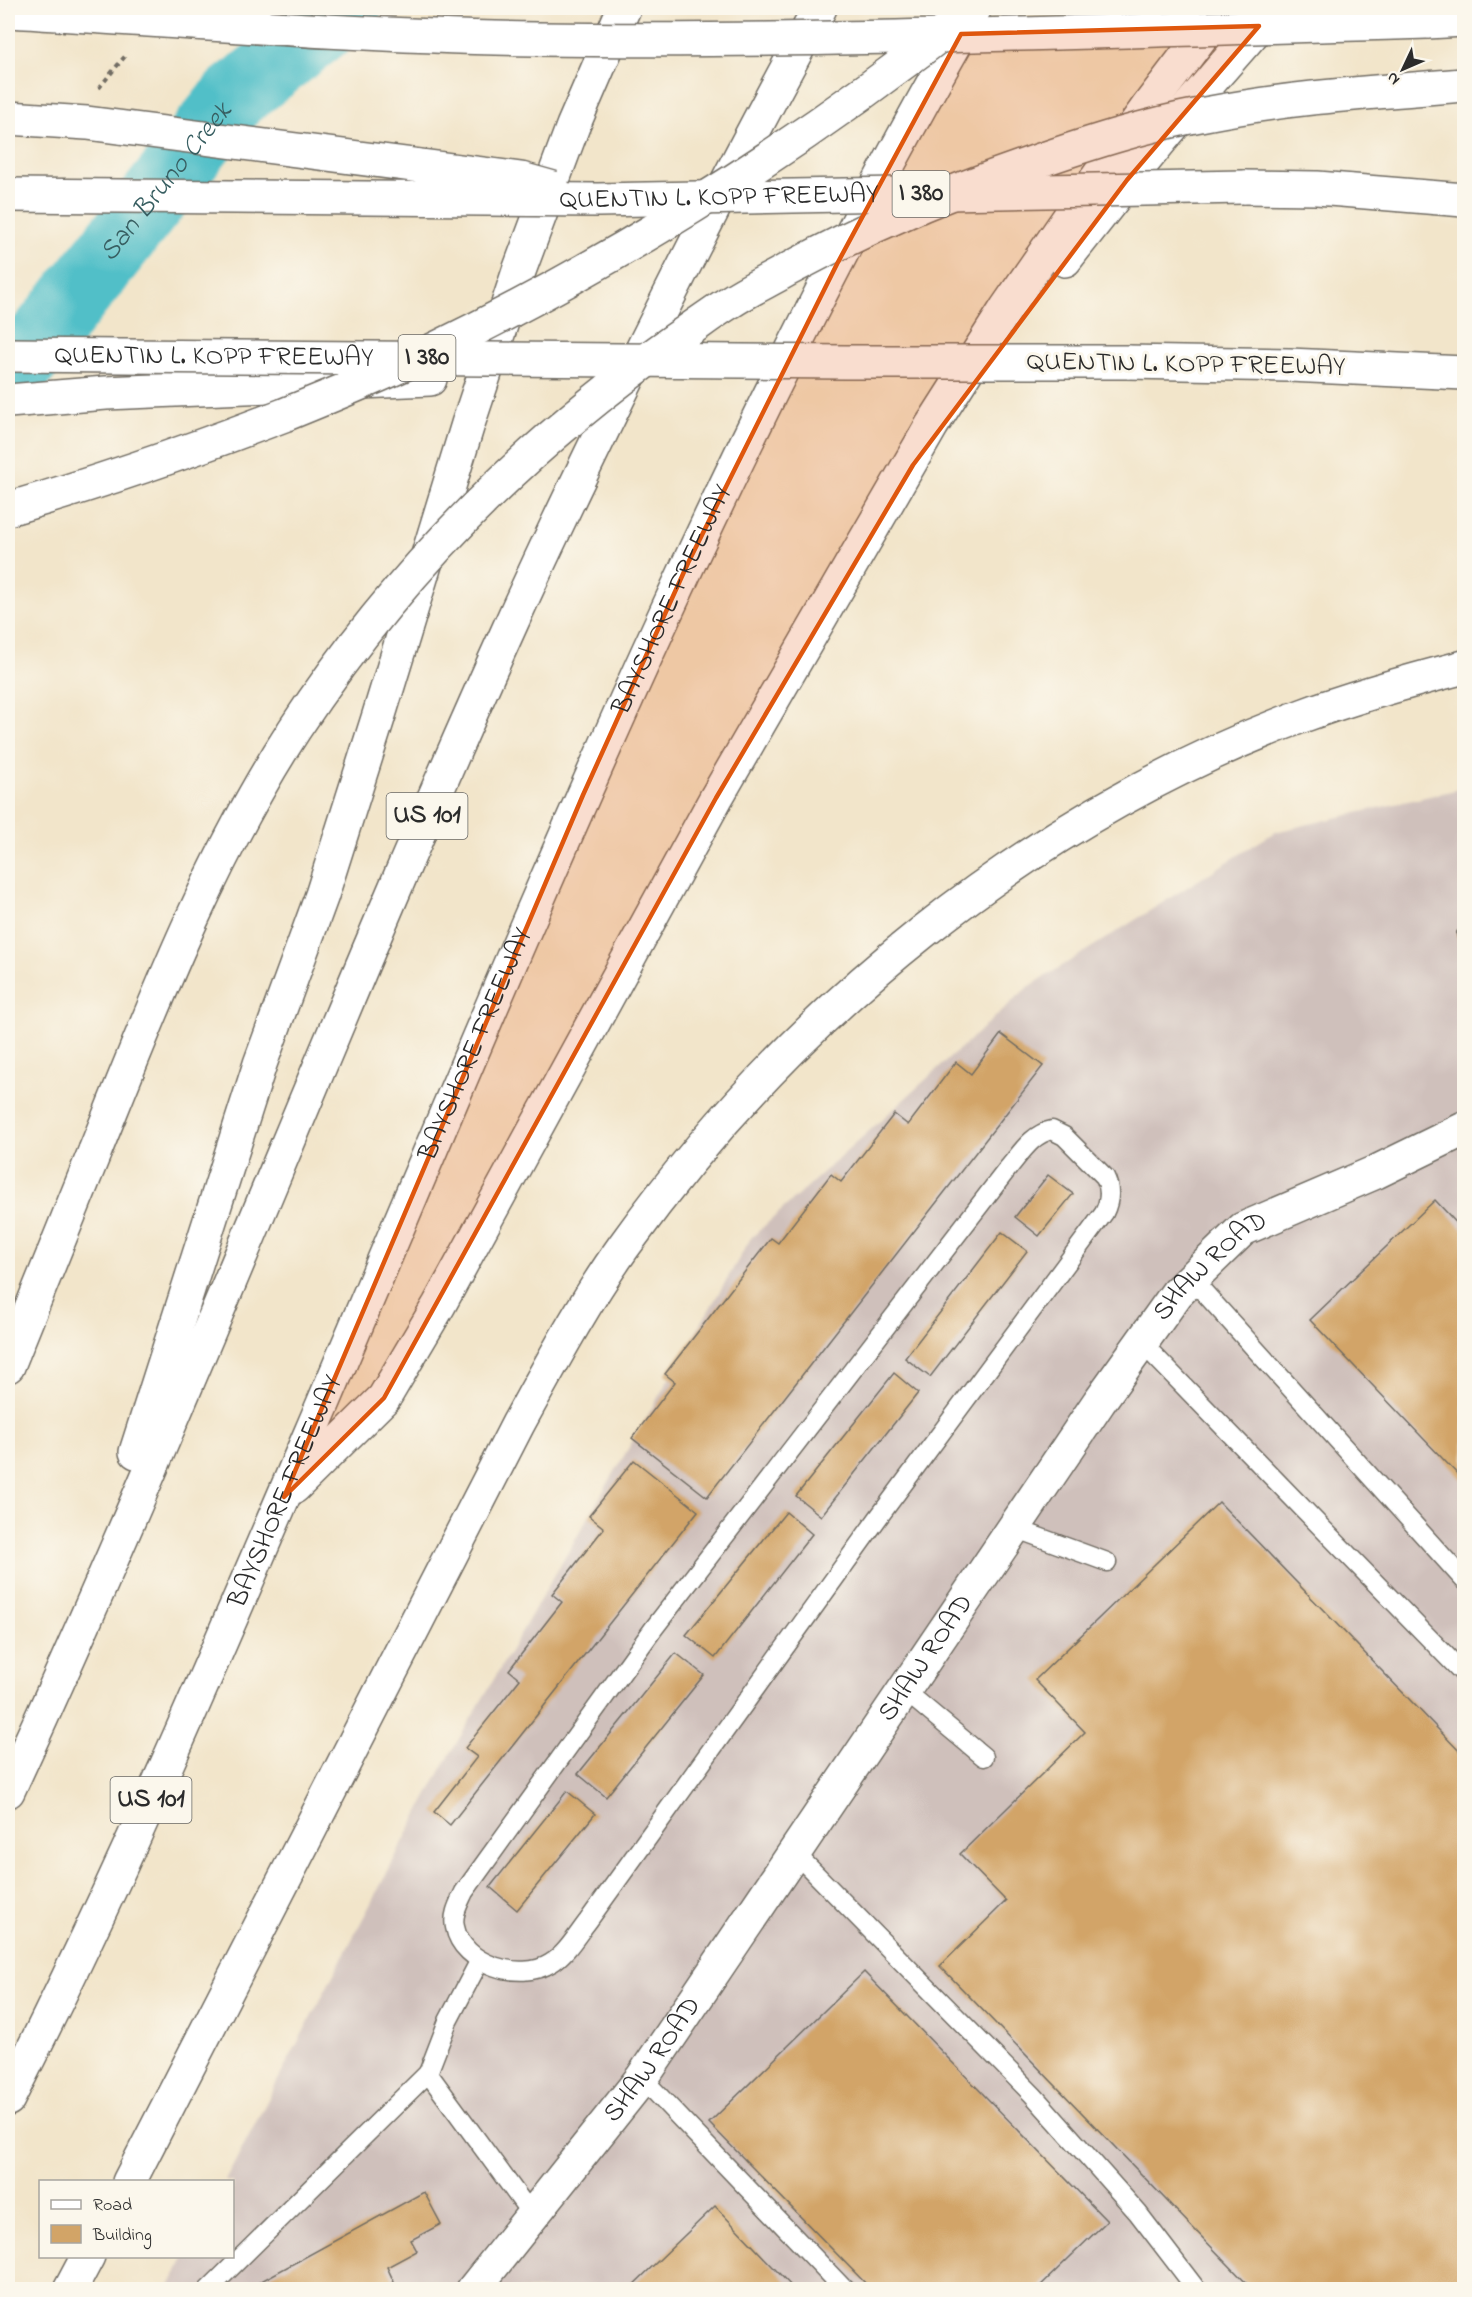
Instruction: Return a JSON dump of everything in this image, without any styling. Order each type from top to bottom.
[{"type":"main road","points":[[9,11],[306,8]]},
{"type":"main road","points":[[74,1643],[260,1064],[322,895],[468,424],[519,271],[573,126],[624,8]]},
{"type":"main road","name":"US 101","points":[[8,1791],[74,1643],[523,596],[581,473],[721,191],[820,8]]},
{"type":"main road","points":[[8,509],[205,446],[318,401],[419,357],[546,292],[672,220],[801,137],[976,8]]},
{"type":"main road","name":"BAYSHORE FREEWAY","points":[[8,2099],[140,1827],[284,1497],[582,795],[688,563],[842,255],[976,8]]},
{"type":"main road","points":[[284,1497],[384,1398],[439,1305],[716,798],[932,425],[1006,309],[1147,108],[1223,8]]},
{"type":"main road","points":[[868,534],[913,465],[1049,281],[1206,84],[1275,8]]},
{"type":"main road","points":[[9,11],[379,34],[535,39],[868,37],[1464,20]]},
{"type":"main road","points":[[8,1366],[173,958],[230,840],[293,732],[367,628],[440,542],[536,449],[631,371],[731,301],[851,235],[961,187],[1083,145],[1203,114],[1329,96],[1464,85]]},
{"type":"main road","points":[[8,118],[87,123],[521,178],[598,200]]},
{"type":"main road","name":"QUENTIN L. KOPP FREEWAY","points":[[8,195],[598,200],[1243,187],[1317,189],[1464,200]]},
{"type":"main road","name":"QUENTIN L. KOPP FREEWAY","points":[[8,355],[1127,362],[1289,365],[1464,374]]},
{"type":"main road","points":[[8,401],[226,388],[846,362]]},
{"type":"main road","points":[[130,2180],[518,1424],[575,1321],[623,1248],[725,1119],[790,1051],[867,978],[940,918],[1101,811],[1197,761],[1302,716],[1410,681],[1464,667]]},
{"type":"main road","name":"SHAW ROAD","points":[[473,2289],[642,2078],[1014,1528],[1177,1293],[1244,1229],[1376,1172],[1464,1129]]},
{"type":"main road","points":[[70,2289],[87,2258]]},
{"type":"lane","points":[[1052,1130],[1064,1136],[1106,1176],[1109,1194],[1104,1213],[878,1518],[560,1956],[541,1968],[516,1972],[501,1969],[480,1960],[463,1944],[455,1929],[454,1916],[464,1892],[654,1628],[1009,1167],[1043,1131],[1052,1130]]},
{"type":"lane","points":[[1192,1279],[1464,1580]]},
{"type":"lane","points":[[1142,1343],[1464,1674]]},
{"type":"lane","points":[[1014,1528],[1107,1562]]},
{"type":"lane","points":[[904,1690],[984,1757]]},
{"type":"lane","points":[[794,1852],[1032,2095],[1138,2213],[1197,2289]]},
{"type":"lane","points":[[208,2289],[428,2073],[448,2021],[480,1960]]},
{"type":"lane","points":[[428,2073],[532,2215]]},
{"type":"lane","points":[[642,2078],[845,2289]]},
{"type":"highlighted area","points":[[1259,26],[1127,180],[913,465],[716,798],[384,1398],[284,1497],[583,795],[688,563],[837,264],[961,34]]},
{"type":"shaded area","points":[[1464,788],[1464,2289],[168,2290],[184,2258],[234,2258],[234,2180],[226,2180],[441,1770],[751,1238],[1027,988],[1275,832]]},
{"type":"building","points":[[1464,923],[1464,959],[1456,933]]},
{"type":"building","points":[[1001,1034],[1043,1066],[707,1497],[632,1438],[675,1382],[665,1374],[771,1238],[778,1243],[831,1174],[841,1182],[894,1114],[908,1125],[956,1062],[971,1074]]},
{"type":"building","points":[[1048,1175],[1073,1194],[1039,1236],[1015,1217]]},
{"type":"building","points":[[1435,1200],[1464,1231],[1464,1481],[1310,1320]]},
{"type":"building","points":[[1002,1232],[1027,1251],[930,1377],[905,1358]]},
{"type":"building","points":[[894,1373],[918,1393],[821,1516],[796,1496]]},
{"type":"building","points":[[634,1460],[698,1511],[450,1825],[434,1812],[477,1757],[465,1748],[520,1679],[509,1670],[562,1602],[552,1594],[604,1528],[589,1516]]},
{"type":"building","points":[[1219,1502],[1464,1756],[1464,2290],[1253,2290],[940,1966],[1006,1901],[960,1854],[1085,1732],[1035,1680]]},
{"type":"building","points":[[786,1512],[812,1534],[715,1658],[686,1635]]},
{"type":"building","points":[[676,1653],[704,1675],[606,1797],[578,1774]]},
{"type":"building","points":[[567,1791],[595,1814],[517,1910],[490,1887]]},
{"type":"building","points":[[864,1972],[1107,2221],[1036,2290],[872,2290],[709,2123]]},
{"type":"building","points":[[424,2192],[441,2224],[411,2240],[417,2251],[387,2267],[394,2282],[379,2290],[245,2290]]},
{"type":"building","points":[[715,2206],[795,2290],[628,2290]]},
{"type":"waterway","name":"San Bruno Creek","points":[[8,381],[234,97],[347,8]]}]
